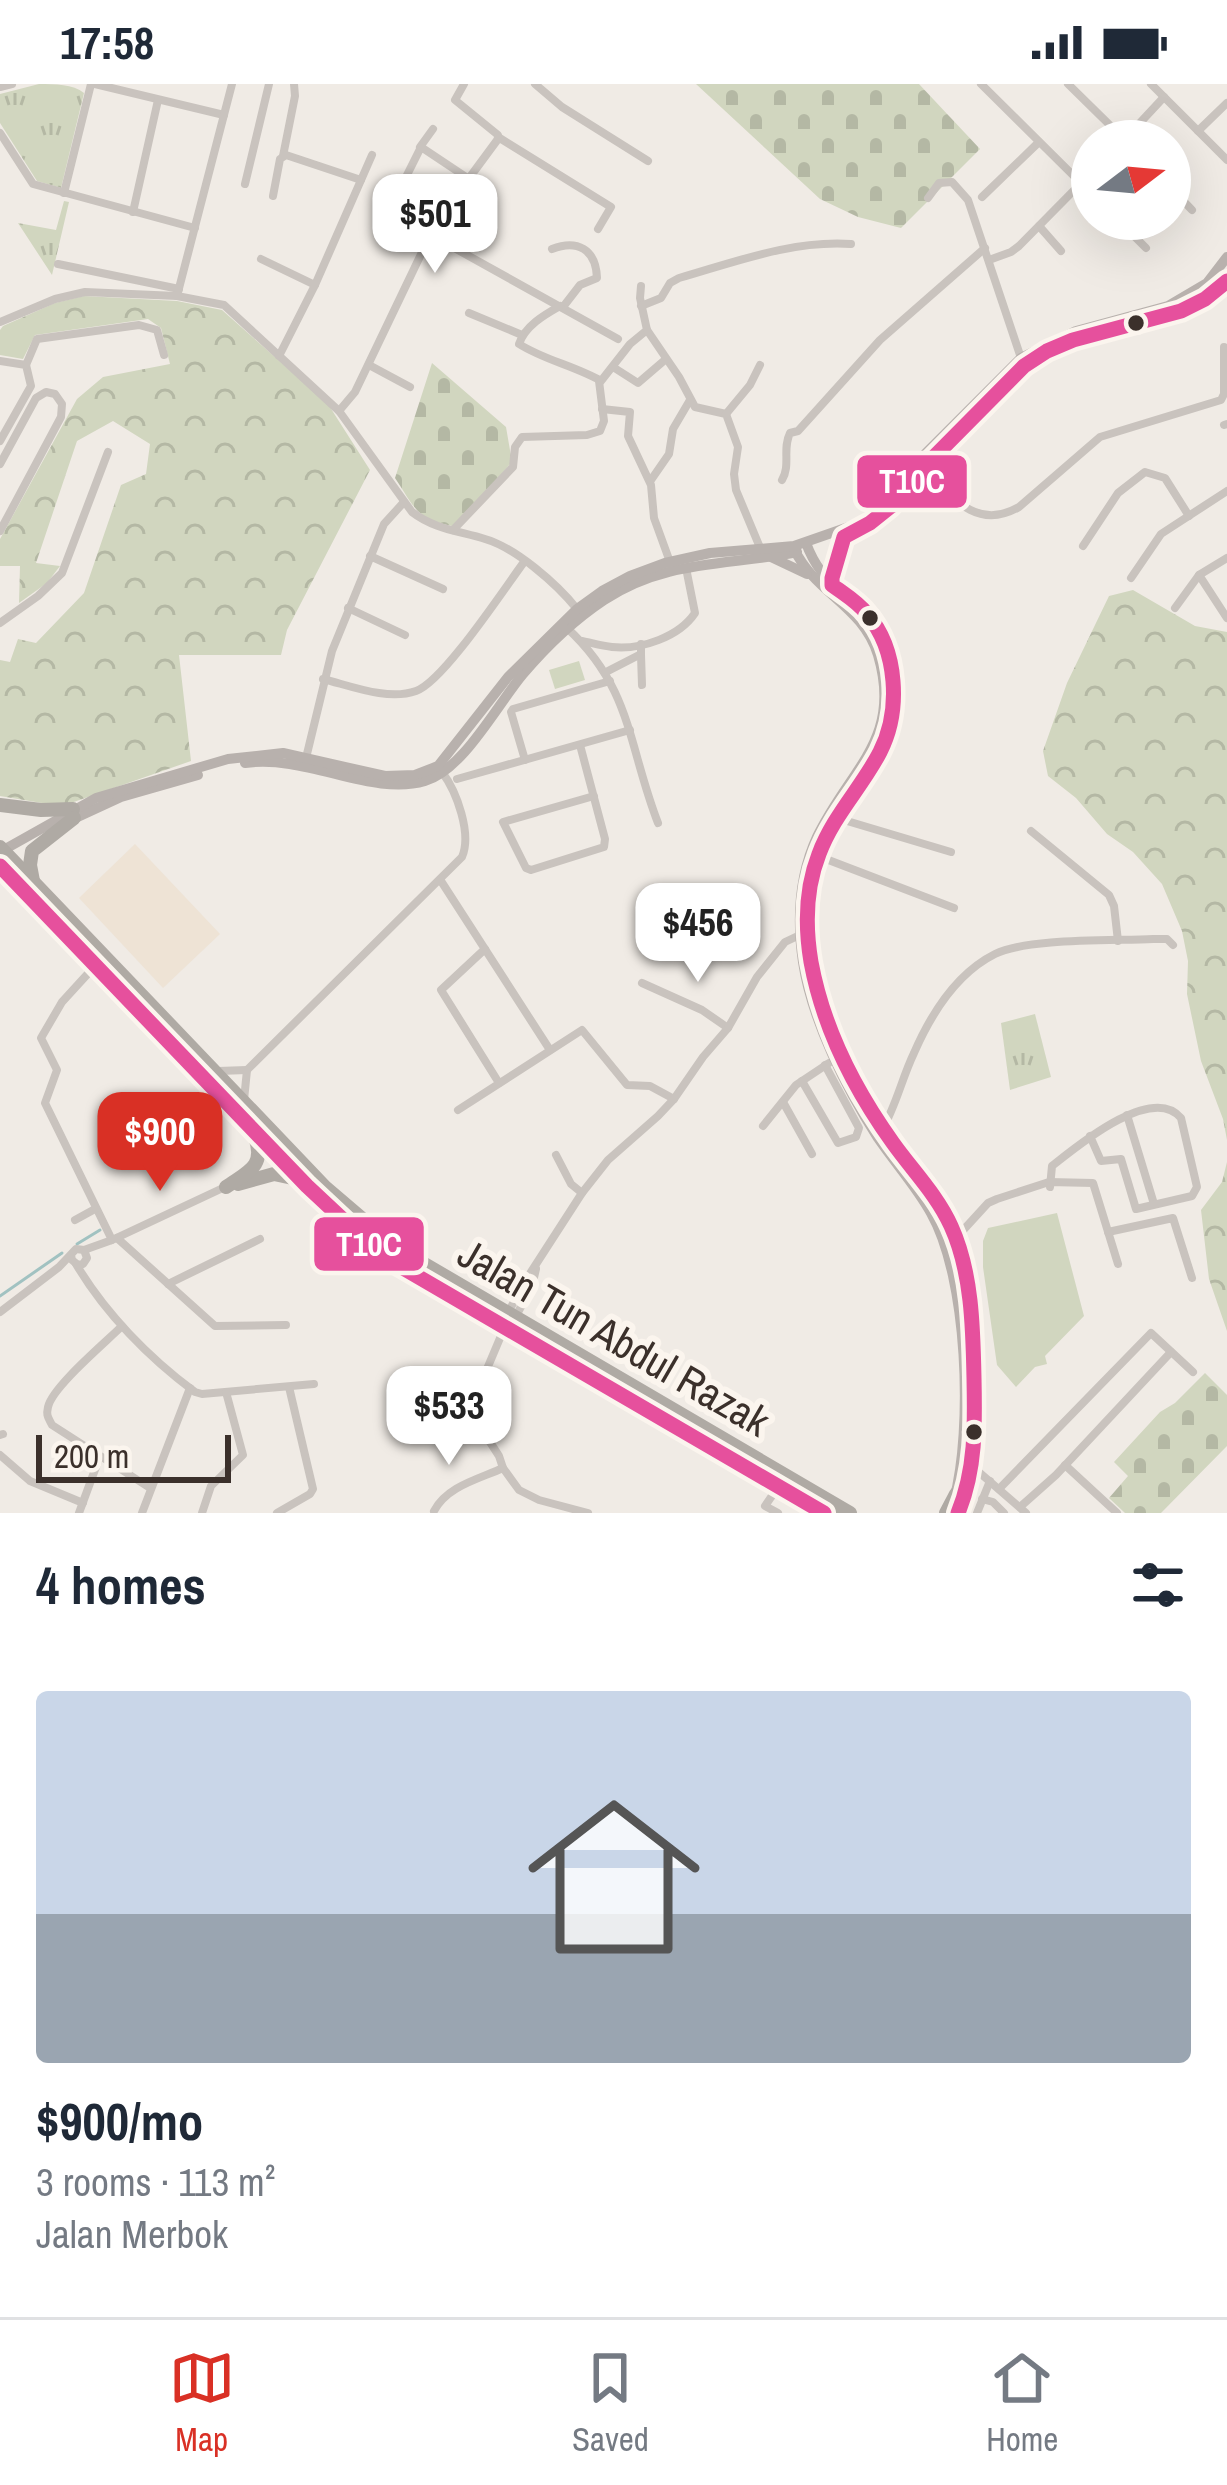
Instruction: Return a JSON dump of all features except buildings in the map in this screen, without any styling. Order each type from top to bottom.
[{"type":"highway","points":[[0,805],[73,814]]},
{"type":"highway","points":[[33,881],[32,851],[73,814]]},
{"type":"highway","name":"Jalan Tun Abdul Razak","points":[[2,856],[33,881],[244,1100],[302,1180],[368,1244],[829,1508]]},
{"type":"highway","name":"Jalan Tun Abdul Razak","points":[[2,856],[8,882],[244,1120],[381,1234],[508,1323],[778,1487],[829,1508]]},
{"type":"highway","points":[[226,1187],[258,1160],[258,1144],[244,1120]]},
{"type":"highway","points":[[226,1187],[274,1174],[302,1180]]},
{"type":"highway","points":[[829,1508],[854,1513]]},
{"type":"main road","points":[[579,612],[635,583],[686,566],[801,548],[844,537],[878,520],[921,465],[1026,364],[1077,338],[1191,308],[1208,298],[1224,274],[1226,258]]},
{"type":"main road","points":[[801,548],[872,515],[1021,358],[1076,331],[1168,306],[1224,274]]},
{"type":"main road","points":[[832,585],[844,537]]},
{"type":"main road","points":[[801,548],[810,576]]},
{"type":"main road","points":[[801,548],[832,585],[872,617],[885,650],[894,700],[888,734],[818,856],[804,934],[823,1010],[880,1132],[939,1204],[956,1238],[974,1367],[973,1467],[956,1508]]},
{"type":"main road","points":[[2,856],[115,790],[228,759],[265,753],[385,776],[428,771],[446,758],[508,677],[602,590],[670,562],[710,553],[766,554],[810,576],[860,618],[877,652],[886,702],[880,734],[834,806],[808,862],[802,888],[810,995],[830,1062],[938,1226],[959,1310],[964,1417],[956,1508]]},
{"type":"main road","points":[[73,814],[251,762],[298,763],[398,785],[426,781],[455,762],[565,626]]},
{"type":"main road","points":[[920,1196],[946,1233],[956,1238]]},
{"type":"main road","points":[[955,1290],[951,1248],[956,1238]]},
{"type":"street","points":[[0,87],[12,84]]},
{"type":"street","points":[[64,194],[93,84],[224,116]]},
{"type":"street","points":[[178,293],[232,84]]},
{"type":"street","points":[[245,184],[269,84]]},
{"type":"street","points":[[273,196],[294,84]]},
{"type":"street","points":[[464,84],[454,100],[498,137],[611,207],[598,229]]},
{"type":"street","points":[[535,84],[562,107],[648,161]]},
{"type":"street","points":[[981,84],[1071,173]]},
{"type":"street","points":[[1069,84],[1105,120]]},
{"type":"street","points":[[1151,84],[1227,160]]},
{"type":"street","points":[[1144,120],[1164,98]]},
{"type":"street","points":[[133,212],[158,100]]},
{"type":"street","points":[[1198,131],[1227,103]]},
{"type":"street","points":[[404,181],[433,129]]},
{"type":"street","points":[[0,134],[33,184],[195,228]]},
{"type":"street","points":[[339,411],[369,365],[430,235],[498,137]]},
{"type":"street","points":[[982,197],[1039,142]]},
{"type":"street","points":[[420,147],[469,179]]},
{"type":"street","points":[[283,155],[361,180]]},
{"type":"street","points":[[279,356],[372,155]]},
{"type":"street","points":[[928,198],[939,183],[952,182],[974,211],[1021,358]]},
{"type":"street","points":[[989,260],[1011,252],[1071,193]]},
{"type":"street","points":[[1039,226],[1061,251]]},
{"type":"street","points":[[430,235],[618,339]]},
{"type":"street","points":[[1139,240],[1147,248]]},
{"type":"street","points":[[552,249],[572,243],[579,246],[592,259],[597,278],[577,288],[519,341],[599,381]]},
{"type":"street","points":[[641,306],[661,298],[679,278],[774,250],[851,244]]},
{"type":"street","points":[[782,480],[788,471],[784,444],[790,433],[798,431],[880,340],[985,248]]},
{"type":"street","points":[[261,259],[315,285]]},
{"type":"street","points":[[58,264],[224,305],[339,411],[420,518],[493,541],[554,584],[579,612]]},
{"type":"street","points":[[641,286],[646,330],[690,400],[703,411],[726,414]]},
{"type":"street","points":[[0,322],[85,292],[178,293]]},
{"type":"street","points":[[469,313],[522,335]]},
{"type":"street","points":[[0,441],[31,386],[26,365],[37,339],[146,325],[157,330],[164,355]]},
{"type":"street","points":[[599,381],[646,330]]},
{"type":"street","points":[[921,465],[964,508],[1007,514],[1106,434],[1221,400],[1225,347]]},
{"type":"street","points":[[613,367],[638,383],[666,359]]},
{"type":"street","points":[[0,361],[26,365]]},
{"type":"street","points":[[726,414],[760,364]]},
{"type":"street","points":[[369,365],[410,387]]},
{"type":"street","points":[[452,531],[513,466],[522,437],[596,434],[602,428],[599,381]]},
{"type":"street","points":[[0,464],[36,398],[46,392],[55,394],[62,404],[61,417],[0,531]]},
{"type":"street","points":[[650,482],[669,454],[673,429],[690,400]]},
{"type":"street","points":[[602,410],[630,412],[628,436],[650,482],[654,518],[670,562]]},
{"type":"street","points":[[726,414],[738,447],[736,490],[766,554]]},
{"type":"street","points":[[0,623],[62,573],[108,452]]},
{"type":"street","points":[[1083,546],[1118,493],[1145,472],[1165,478],[1189,516]]},
{"type":"street","points":[[1130,578],[1161,534],[1227,491]]},
{"type":"street","points":[[306,758],[323,679],[348,608],[388,518],[404,502]]},
{"type":"street","points":[[370,556],[443,590]]},
{"type":"street","points":[[1175,608],[1199,575],[1227,558]]},
{"type":"street","points":[[323,679],[392,694],[426,687],[524,562]]},
{"type":"street","points":[[525,760],[513,709],[608,676],[641,649],[677,632],[694,616],[686,566]]},
{"type":"street","points":[[1199,575],[1227,618]]},
{"type":"street","points":[[348,608],[405,635]]},
{"type":"street","points":[[565,626],[608,676],[621,702],[658,823]]},
{"type":"street","points":[[581,641],[641,649]]},
{"type":"street","points":[[641,649],[642,685]]},
{"type":"street","points":[[457,779],[630,730]]},
{"type":"street","points":[[580,746],[594,796],[605,839],[604,847],[531,871],[524,866],[503,822],[594,796]]},
{"type":"street","points":[[244,1100],[247,1070],[462,857],[466,847],[451,784],[442,772]]},
{"type":"street","points":[[837,818],[951,852]]},
{"type":"street","points":[[1030,831],[1108,895],[1118,940]]},
{"type":"street","points":[[818,856],[954,908]]},
{"type":"street","points":[[441,881],[550,1050]]},
{"type":"street","points":[[587,1513],[525,1495],[479,1425],[476,1395],[537,1262],[582,1193],[608,1160],[674,1099],[785,942],[804,934]]},
{"type":"street","points":[[880,1132],[915,1050],[961,976],[998,952],[1029,944],[1118,940],[1167,939],[1173,945]]},
{"type":"street","points":[[485,949],[441,990],[499,1083]]},
{"type":"street","points":[[94,967],[62,1002],[41,1038],[57,1070],[45,1103],[95,1209],[115,1239],[215,1326],[286,1325]]},
{"type":"street","points":[[642,983],[702,1010],[728,1028]]},
{"type":"street","points":[[458,1110],[582,1030],[627,1085],[650,1086],[674,1099]]},
{"type":"street","points":[[763,1126],[802,1081],[830,1062],[856,1122],[856,1137],[838,1143],[802,1081]]},
{"type":"street","points":[[216,1071],[247,1070]]},
{"type":"street","points":[[783,1102],[812,1154]]},
{"type":"street","points":[[1052,1184],[1052,1166],[1090,1136],[1127,1114],[1160,1108],[1180,1118],[1196,1192],[1136,1209],[1121,1159],[1101,1161],[1090,1136]]},
{"type":"street","points":[[1127,1114],[1154,1204]]},
{"type":"street","points":[[0,1312],[78,1255],[226,1187],[285,1154]]},
{"type":"street","points":[[556,1155],[571,1184],[582,1193]]},
{"type":"street","points":[[956,1238],[982,1211],[999,1203],[1052,1184],[1093,1183],[1118,1264]]},
{"type":"street","points":[[75,1220],[95,1209]]},
{"type":"street","points":[[1108,1232],[1173,1218],[1192,1278]]},
{"type":"street","points":[[168,1284],[260,1239]]},
{"type":"street","points":[[78,1255],[89,1289],[190,1388],[202,1394],[314,1384]]},
{"type":"street","points":[[508,1323],[532,1286],[537,1262]]},
{"type":"street","points":[[122,1326],[56,1391],[47,1413],[52,1425],[150,1488]]},
{"type":"street","points":[[1000,1490],[1151,1333],[1192,1372]]},
{"type":"street","points":[[973,1467],[1020,1510],[1171,1352]]},
{"type":"street","points":[[277,1513],[313,1489],[289,1387]]},
{"type":"street","points":[[142,1513],[190,1388]]},
{"type":"street","points":[[202,1513],[212,1486],[243,1454],[226,1392]]},
{"type":"street","points":[[0,1455],[30,1481],[81,1508],[100,1456]]},
{"type":"street","points":[[1065,1465],[1117,1513]]},
{"type":"street","points":[[434,1510],[454,1490],[503,1468]]},
{"type":"street","points":[[976,1513],[990,1481]]},
{"type":"street","points":[[778,1487],[766,1506],[778,1513]]},
{"type":"street","points":[[982,1499],[1004,1513]]},
{"type":"green space","points":[[39,84],[69,86],[84,93],[61,188],[37,181],[0,123],[0,94]]},
{"type":"green space","points":[[696,84],[919,84],[980,149],[901,228],[858,217],[820,199]]},
{"type":"green space","points":[[64,201],[69,202],[52,275],[18,223],[56,230]]},
{"type":"green space","points":[[84,296],[177,301],[222,310],[328,404],[370,470],[287,630],[281,655],[179,655],[191,761],[68,804],[42,803],[0,796],[0,660],[10,662],[18,639],[36,643],[84,593],[121,485],[146,474],[150,444],[113,421],[77,441],[36,563],[60,566],[47,583],[19,603],[20,566],[0,566],[0,539],[77,399],[103,377],[170,364],[161,328],[148,319],[35,335],[23,359],[0,355],[3,326]]},
{"type":"green space","points":[[432,363],[506,427],[511,456],[496,481],[452,526],[423,516],[395,478]]},
{"type":"green space","points":[[1133,590],[1195,626],[1227,632],[1227,1140],[1201,1061],[1187,994],[1188,961],[1182,931],[1162,884],[1048,776],[1043,751],[1067,683],[1109,596]]},
{"type":"green space","points":[[579,661],[585,680],[555,689],[549,670]]},
{"type":"green space","points":[[1035,1014],[1051,1077],[1010,1090],[1001,1023]]},
{"type":"green space","points":[[1227,1162],[1227,1331],[1209,1279],[1201,1210],[1222,1182]]},
{"type":"green space","points":[[1057,1213],[1084,1316],[1045,1356],[1047,1364],[1035,1367],[1016,1387],[997,1365],[983,1241],[988,1228]]},
{"type":"green space","points":[[1205,1373],[1227,1395],[1227,1446],[1161,1513],[1125,1513],[1109,1498],[1128,1476],[1114,1462]]},
{"type":"shaded area","points":[[135,844],[220,934],[163,988],[79,898]]},
{"type":"waterway","points":[[77,1244],[100,1230]]},
{"type":"waterway","points":[[0,1296],[62,1253]]},
{"type":"transit line","name":"T10C","points":[[958,1513],[974,1430],[972,1320],[963,1262],[945,1215],[879,1123],[842,1057],[816,986],[809,948],[808,907],[815,867],[832,827],[880,752],[893,700],[885,645],[859,606],[832,585],[832,578],[844,537],[890,507],[1024,366],[1073,340],[1181,311],[1227,281]]},
{"type":"transit line","name":"T10C","points":[[0,866],[307,1186],[369,1244],[824,1513]]}]
